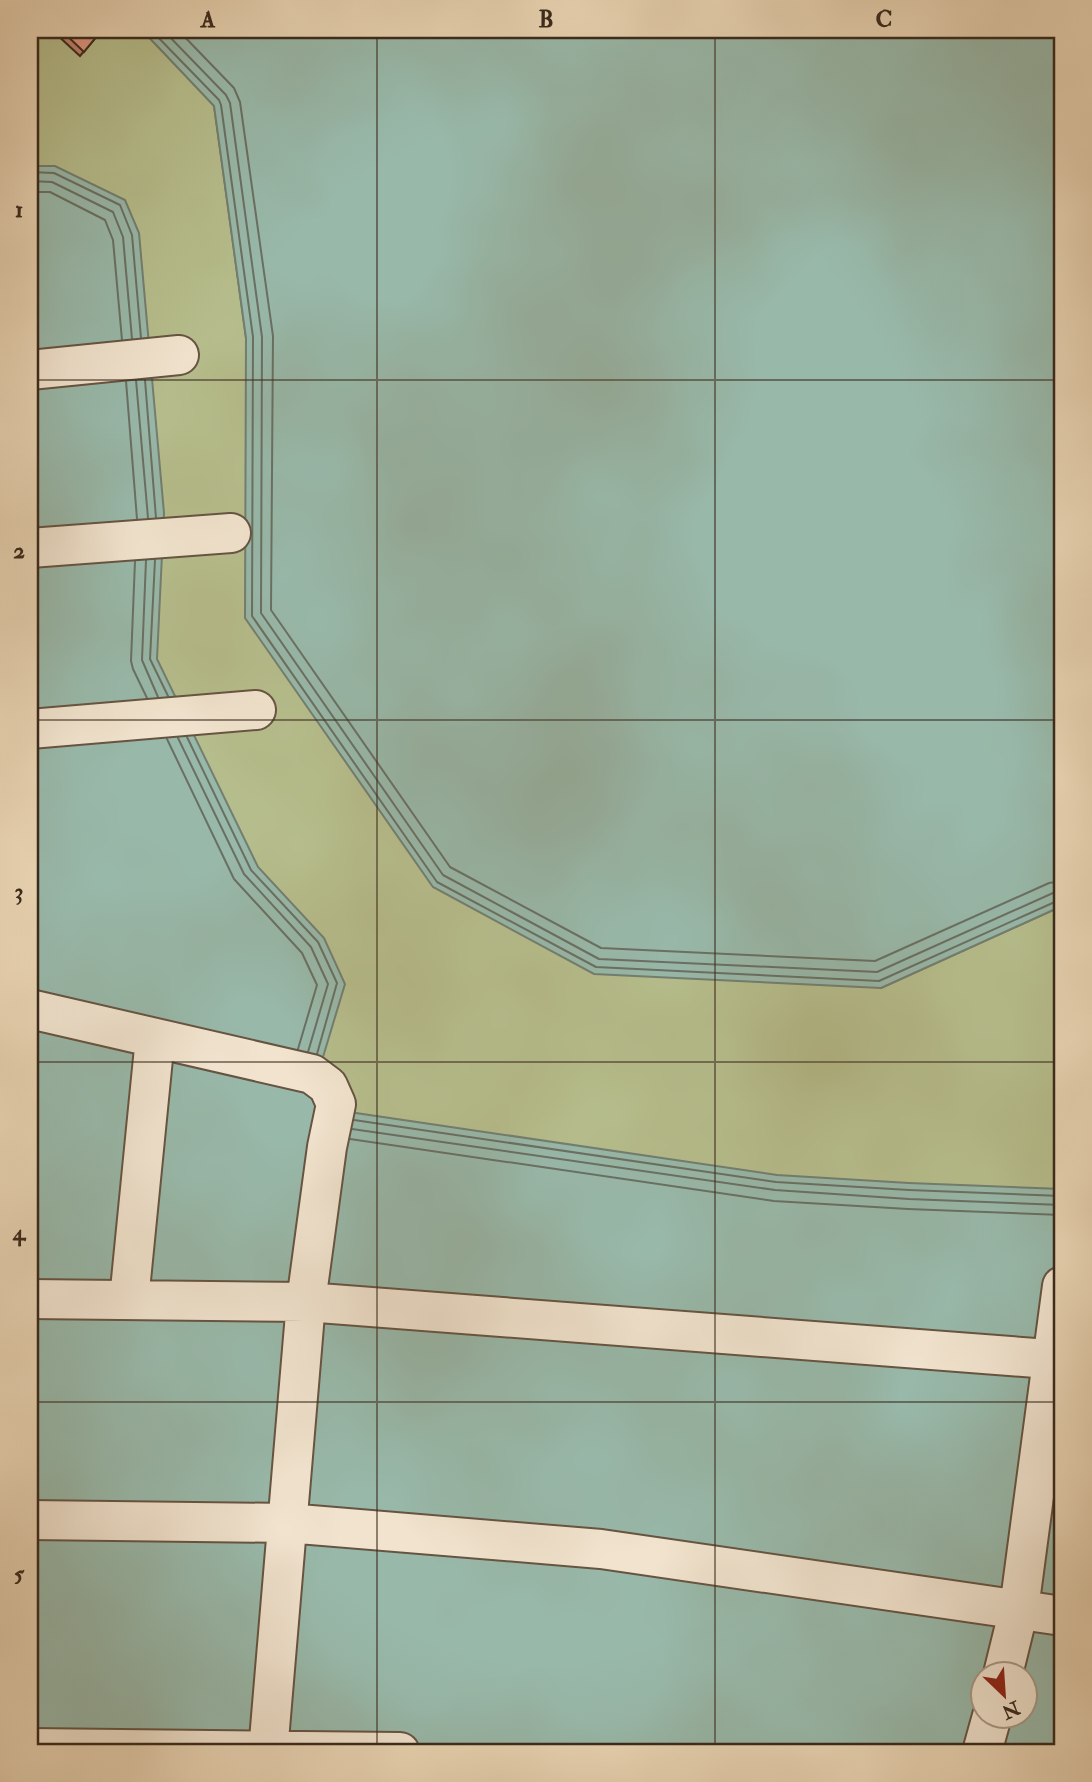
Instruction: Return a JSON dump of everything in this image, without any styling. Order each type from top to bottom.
[{"type":"street","points":[[30,370],[179,355]]},
{"type":"street","points":[[30,548],[231,533]]},
{"type":"street","points":[[30,729],[256,710]]},
{"type":"street","points":[[30,1009],[312,1074],[328,1086],[336,1104],[327,1147],[306,1303],[269,1752]]},
{"type":"street","points":[[129,1300],[155,1038]]},
{"type":"street","points":[[1006,1660],[1019,1609],[1057,1359],[1062,1286]]},
{"type":"street","points":[[30,1299],[306,1303],[1057,1359]]},
{"type":"street","points":[[30,1520],[287,1523],[601,1549],[1062,1615]]},
{"type":"street","points":[[982,1752],[988,1730]]},
{"type":"street","points":[[30,1748],[400,1752]]},
{"type":"green space","points":[[30,30],[142,30],[214,105],[246,338],[881,988],[1062,906],[1062,1752],[30,1752]]},
{"type":"water","points":[[142,30],[1062,30],[1062,906],[881,988],[594,974],[433,887],[245,618],[246,338],[214,106]]},
{"type":"water","points":[[30,166],[55,166],[125,200],[139,233],[164,513],[157,659],[258,867],[324,938],[345,984],[323,1057],[329,1109],[777,1175],[1062,1189],[1062,1752],[30,1752]]},
{"type":"building","points":[[61,30],[102,30],[84,52]]}]
